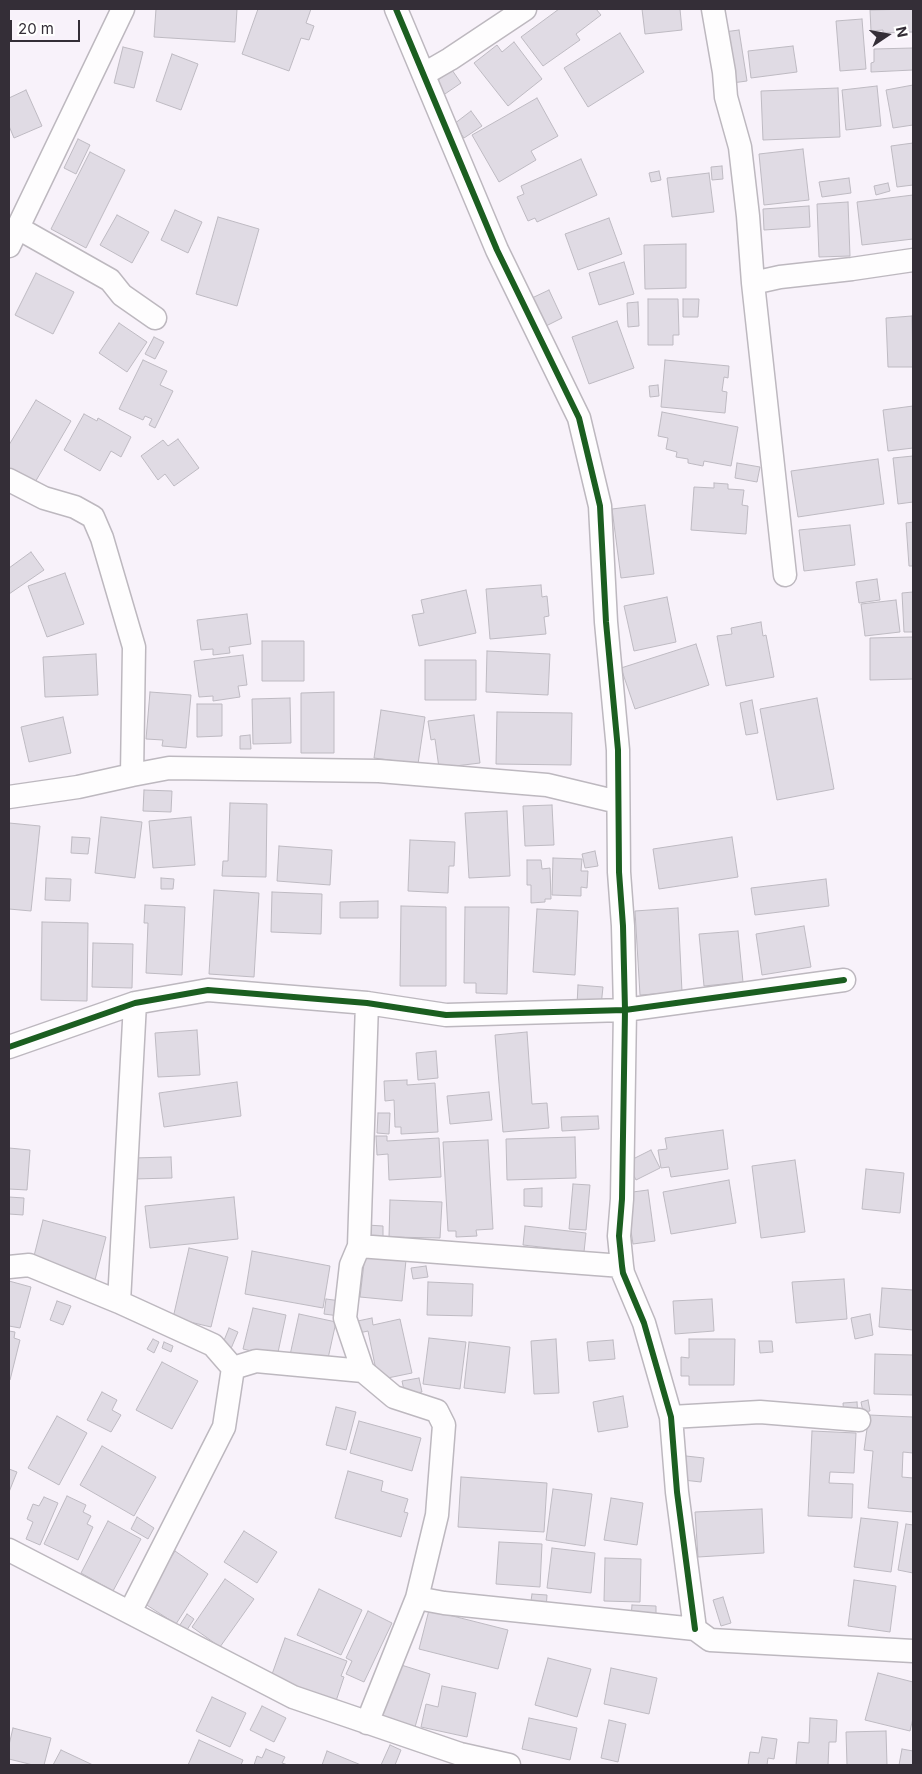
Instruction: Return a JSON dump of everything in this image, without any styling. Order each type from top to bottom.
[{"type":"street","points":[[123,9],[13,237],[110,280],[122,295],[155,318]]},
{"type":"street","points":[[396,9],[497,250],[579,418],[600,506],[606,622],[618,750],[619,872],[623,926],[625,1010],[622,1199],[619,1236],[623,1273],[644,1323],[671,1417],[677,1492],[695,1629]]},
{"type":"street","points":[[424,74],[525,9]]},
{"type":"street","points":[[713,9],[724,72],[726,97],[740,147],[784,575]]},
{"type":"street","points":[[753,283],[780,277],[913,260]]},
{"type":"street","points":[[9,480],[44,498],[75,507],[93,517],[102,538],[134,647],[132,774]]},
{"type":"street","points":[[9,797],[78,787],[132,774],[169,768],[379,771],[547,785],[618,802]]},
{"type":"street","points":[[9,1048],[135,1003],[208,990],[368,1003],[446,1015],[625,1010],[844,980]]},
{"type":"street","points":[[119,1302],[135,1003]]},
{"type":"street","points":[[367,1723],[418,1598],[437,1515],[444,1425],[438,1411],[394,1397],[363,1371],[345,1318],[351,1265],[359,1246],[368,1003]]},
{"type":"street","points":[[359,1246],[622,1266]]},
{"type":"street","points":[[9,1266],[29,1264],[119,1302],[213,1345],[233,1368],[224,1427],[130,1612]]},
{"type":"street","points":[[233,1368],[256,1361],[363,1371]]},
{"type":"street","points":[[671,1417],[760,1412],[858,1420]]},
{"type":"street","points":[[9,1550],[293,1697],[367,1723],[459,1760],[509,1765]]},
{"type":"street","points":[[418,1598],[444,1604],[695,1629],[710,1640],[913,1651]]},
{"type":"building","points":[[156,9],[237,9],[235,42],[154,37]]},
{"type":"building","points":[[258,9],[311,9],[306,23],[314,26],[309,40],[301,38],[289,71],[242,54]]},
{"type":"building","points":[[559,9],[596,9],[601,15],[576,34],[580,40],[543,66],[521,37]]},
{"type":"building","points":[[642,9],[680,9],[682,30],[645,34]]},
{"type":"building","points":[[913,9],[913,32],[883,33],[883,30],[871,31],[870,10]]},
{"type":"building","points":[[862,19],[866,69],[840,71],[836,21]]},
{"type":"building","points":[[739,30],[747,81],[732,83],[724,32]]},
{"type":"building","points":[[620,33],[644,72],[588,107],[564,68]]},
{"type":"building","points":[[514,42],[542,79],[508,106],[474,63],[497,45],[502,52]]},
{"type":"building","points":[[793,46],[797,72],[751,78],[748,51]]},
{"type":"building","points":[[123,47],[143,52],[134,88],[114,83]]},
{"type":"building","points":[[913,48],[913,70],[871,72],[871,63],[874,62],[874,49]]},
{"type":"building","points":[[172,54],[198,64],[181,110],[156,101]]},
{"type":"building","points":[[452,70],[461,83],[442,96],[434,83]]},
{"type":"building","points":[[913,85],[913,125],[893,128],[886,90]]},
{"type":"building","points":[[877,86],[881,126],[846,130],[842,90]]},
{"type":"building","points":[[838,88],[840,137],[763,140],[761,91]]},
{"type":"building","points":[[26,90],[42,126],[14,138],[9,126],[9,98]]},
{"type":"building","points":[[537,98],[558,136],[531,151],[536,160],[499,182],[472,135]]},
{"type":"building","points":[[471,111],[482,126],[464,138],[454,124]]},
{"type":"building","points":[[78,139],[90,145],[76,174],[64,168]]},
{"type":"building","points":[[913,143],[913,185],[897,187],[891,146]]},
{"type":"building","points":[[803,149],[809,200],[764,205],[759,154]]},
{"type":"building","points":[[90,152],[125,170],[86,248],[51,229]]},
{"type":"building","points":[[581,159],[597,195],[537,222],[535,218],[528,221],[517,197],[524,194],[521,186]]},
{"type":"building","points":[[722,166],[723,179],[712,180],[711,167]]},
{"type":"building","points":[[659,171],[661,180],[651,182],[649,173]]},
{"type":"building","points":[[709,173],[714,212],[672,217],[667,178]]},
{"type":"building","points":[[849,178],[851,193],[822,197],[819,182]]},
{"type":"building","points":[[888,183],[890,191],[876,195],[874,186]]},
{"type":"building","points":[[913,195],[913,239],[862,245],[857,202]]},
{"type":"building","points":[[848,202],[850,256],[819,257],[817,204]]},
{"type":"building","points":[[809,206],[810,227],[764,230],[763,209]]},
{"type":"building","points":[[175,210],[202,222],[188,253],[161,240]]},
{"type":"building","points":[[117,215],[149,232],[132,263],[100,245]]},
{"type":"building","points":[[218,217],[259,229],[237,306],[196,294]]},
{"type":"building","points":[[609,218],[622,254],[578,270],[565,234]]},
{"type":"building","points":[[686,244],[686,288],[645,289],[644,245]]},
{"type":"building","points":[[624,262],[634,294],[599,305],[589,273]]},
{"type":"building","points":[[36,273],[74,292],[53,334],[15,315]]},
{"type":"building","points":[[549,290],[562,318],[546,326],[532,298]]},
{"type":"building","points":[[648,299],[678,299],[679,335],[673,335],[673,345],[648,345]]},
{"type":"building","points":[[683,299],[699,299],[698,317],[683,317]]},
{"type":"building","points":[[638,302],[639,326],[628,327],[627,303]]},
{"type":"building","points":[[912,316],[913,367],[888,367],[886,318]]},
{"type":"building","points":[[617,321],[634,368],[589,384],[572,337]]},
{"type":"building","points":[[119,323],[147,342],[127,372],[99,353]]},
{"type":"building","points":[[154,337],[164,342],[155,359],[145,354]]},
{"type":"building","points":[[143,360],[167,371],[160,385],[173,391],[155,428],[149,425],[152,419],[145,416],[143,420],[119,409]]},
{"type":"building","points":[[665,360],[729,366],[728,378],[724,377],[722,391],[727,392],[725,413],[661,407]]},
{"type":"building","points":[[658,385],[659,396],[650,397],[649,386]]},
{"type":"building","points":[[36,400],[71,421],[34,484],[9,468],[9,445]]},
{"type":"building","points":[[913,406],[913,448],[888,451],[883,410]]},
{"type":"building","points":[[662,412],[738,427],[731,466],[704,461],[703,466],[688,463],[688,459],[676,457],[677,452],[666,449],[668,438],[658,436]]},
{"type":"building","points":[[84,414],[97,421],[98,418],[131,437],[121,457],[111,451],[100,471],[64,450]]},
{"type":"building","points":[[178,439],[199,468],[174,486],[165,474],[158,480],[141,456],[163,440],[168,446]]},
{"type":"building","points":[[913,456],[913,502],[898,504],[893,458]]},
{"type":"building","points":[[878,459],[884,504],[798,517],[791,471]]},
{"type":"building","points":[[737,463],[760,467],[757,482],[735,478]]},
{"type":"building","points":[[714,483],[728,484],[728,489],[744,490],[742,505],[748,506],[746,534],[691,530],[694,487],[714,488]]},
{"type":"building","points":[[645,505],[654,574],[621,578],[612,509]]},
{"type":"building","points":[[913,522],[913,566],[909,566],[906,523]]},
{"type":"building","points":[[850,525],[855,565],[804,571],[799,530]]},
{"type":"building","points":[[31,552],[44,570],[9,594],[9,568]]},
{"type":"building","points":[[65,573],[84,624],[47,637],[28,586]]},
{"type":"building","points":[[877,579],[880,600],[859,603],[856,582]]},
{"type":"building","points":[[541,585],[542,597],[547,596],[549,616],[544,617],[546,634],[490,639],[486,589]]},
{"type":"building","points":[[466,590],[476,633],[419,646],[412,615],[424,613],[421,600]]},
{"type":"building","points":[[913,592],[913,632],[904,632],[902,593]]},
{"type":"building","points":[[667,597],[676,642],[634,651],[624,606]]},
{"type":"building","points":[[896,600],[900,632],[865,636],[861,604]]},
{"type":"building","points":[[247,614],[251,644],[229,647],[230,653],[213,655],[213,649],[201,650],[197,620]]},
{"type":"building","points":[[761,622],[763,636],[766,635],[774,677],[726,686],[717,636],[732,634],[731,628]]},
{"type":"building","points":[[913,637],[913,679],[870,680],[870,638]]},
{"type":"building","points":[[262,641],[304,641],[304,681],[262,681]]},
{"type":"building","points":[[696,644],[709,685],[635,709],[621,668]]},
{"type":"building","points":[[487,651],[550,654],[548,695],[486,692]]},
{"type":"building","points":[[96,654],[98,695],[45,697],[43,657]]},
{"type":"building","points":[[243,655],[247,685],[238,686],[240,697],[213,701],[213,696],[199,697],[194,661]]},
{"type":"building","points":[[425,660],[476,660],[476,700],[425,700]]},
{"type":"building","points":[[150,692],[191,695],[186,748],[162,746],[163,740],[146,739]]},
{"type":"building","points":[[334,692],[334,753],[301,753],[301,693]]},
{"type":"building","points":[[290,698],[291,743],[253,744],[252,699]]},
{"type":"building","points":[[817,698],[834,789],[777,800],[760,709]]},
{"type":"building","points":[[752,700],[758,733],[746,735],[740,703]]},
{"type":"building","points":[[197,704],[222,704],[222,736],[197,737]]},
{"type":"building","points":[[381,710],[425,717],[418,764],[374,758]]},
{"type":"building","points":[[497,712],[572,713],[571,765],[496,764]]},
{"type":"building","points":[[474,715],[480,763],[439,768],[435,739],[431,740],[428,721]]},
{"type":"building","points":[[63,717],[71,753],[29,762],[21,727]]},
{"type":"building","points":[[250,735],[251,749],[240,749],[240,736]]},
{"type":"building","points":[[144,790],[172,791],[171,812],[143,811]]},
{"type":"building","points":[[230,803],[267,804],[266,877],[222,876],[223,861],[228,861]]},
{"type":"building","points":[[552,805],[554,845],[525,846],[523,806]]},
{"type":"building","points":[[507,811],[510,876],[469,878],[465,813]]},
{"type":"building","points":[[101,817],[142,822],[135,878],[95,873]]},
{"type":"building","points":[[191,817],[195,865],[153,868],[149,821]]},
{"type":"building","points":[[9,823],[40,826],[31,911],[9,909]]},
{"type":"building","points":[[72,837],[90,838],[88,854],[71,853]]},
{"type":"building","points":[[732,837],[738,877],[659,889],[653,849]]},
{"type":"building","points":[[410,840],[455,842],[454,866],[449,866],[448,893],[408,891]]},
{"type":"building","points":[[279,846],[332,850],[330,885],[277,881]]},
{"type":"building","points":[[595,851],[598,866],[585,868],[582,854]]},
{"type":"building","points":[[553,858],[582,859],[581,871],[588,871],[587,888],[581,887],[581,896],[552,895]]},
{"type":"building","points":[[527,860],[541,860],[542,869],[550,868],[551,899],[545,899],[545,902],[531,903],[531,885],[527,885]]},
{"type":"building","points":[[46,878],[71,879],[70,901],[45,900]]},
{"type":"building","points":[[161,878],[174,879],[173,889],[161,889]]},
{"type":"building","points":[[826,879],[829,906],[755,915],[751,888]]},
{"type":"building","points":[[214,890],[259,893],[254,977],[209,974]]},
{"type":"building","points":[[272,892],[322,894],[321,934],[271,932]]},
{"type":"building","points":[[378,901],[378,918],[340,918],[340,902]]},
{"type":"building","points":[[145,905],[185,907],[182,975],[146,973],[148,923],[144,923]]},
{"type":"building","points":[[401,906],[446,907],[446,986],[400,986]]},
{"type":"building","points":[[465,907],[509,907],[507,994],[476,993],[476,983],[464,983]]},
{"type":"building","points":[[678,908],[682,992],[640,995],[635,911]]},
{"type":"building","points":[[537,909],[578,911],[575,975],[533,972]]},
{"type":"building","points":[[42,922],[88,923],[87,1001],[41,1000]]},
{"type":"building","points":[[804,926],[811,967],[762,975],[756,934]]},
{"type":"building","points":[[738,931],[743,982],[704,986],[699,934]]},
{"type":"building","points":[[93,943],[133,944],[132,988],[92,987]]},
{"type":"building","points":[[578,985],[603,987],[601,1006],[577,1005]]},
{"type":"building","points":[[197,1030],[200,1075],[158,1077],[155,1033]]},
{"type":"building","points":[[527,1032],[532,1104],[547,1103],[549,1128],[503,1132],[495,1035]]},
{"type":"building","points":[[436,1051],[438,1078],[418,1080],[416,1053]]},
{"type":"building","points":[[407,1080],[407,1085],[435,1083],[438,1132],[401,1134],[401,1127],[395,1127],[394,1100],[385,1101],[384,1081]]},
{"type":"building","points":[[237,1082],[241,1116],[164,1127],[159,1093]]},
{"type":"building","points":[[489,1092],[492,1120],[450,1124],[447,1096]]},
{"type":"building","points":[[378,1113],[390,1113],[389,1134],[377,1133]]},
{"type":"building","points":[[598,1116],[599,1129],[562,1131],[561,1117]]},
{"type":"building","points":[[723,1130],[728,1169],[671,1177],[669,1167],[661,1168],[658,1150],[667,1149],[665,1138]]},
{"type":"building","points":[[376,1136],[387,1136],[387,1141],[439,1138],[441,1177],[389,1180],[388,1154],[377,1155]]},
{"type":"building","points":[[575,1137],[576,1178],[507,1180],[506,1139]]},
{"type":"building","points":[[488,1140],[493,1229],[476,1230],[477,1236],[456,1237],[456,1231],[448,1231],[443,1142]]},
{"type":"building","points":[[9,1148],[30,1150],[27,1190],[9,1189]]},
{"type":"building","points":[[651,1150],[660,1168],[636,1180],[627,1162]]},
{"type":"building","points":[[171,1157],[172,1178],[133,1179],[132,1158]]},
{"type":"building","points":[[795,1160],[805,1232],[761,1238],[752,1166]]},
{"type":"building","points":[[866,1169],[904,1173],[900,1213],[862,1209]]},
{"type":"building","points":[[729,1180],[736,1223],[671,1234],[663,1192]]},
{"type":"building","points":[[573,1184],[590,1185],[586,1230],[569,1229]]},
{"type":"building","points":[[542,1188],[542,1207],[524,1206],[524,1189]]},
{"type":"building","points":[[648,1190],[655,1241],[633,1244],[625,1193]]},
{"type":"building","points":[[9,1197],[24,1198],[23,1215],[9,1214]]},
{"type":"building","points":[[234,1197],[238,1239],[150,1248],[145,1206]]},
{"type":"building","points":[[390,1200],[442,1202],[440,1238],[389,1237]]},
{"type":"building","points":[[43,1220],[106,1237],[95,1280],[32,1264]]},
{"type":"building","points":[[367,1225],[383,1226],[383,1245],[366,1244]]},
{"type":"building","points":[[525,1226],[586,1233],[584,1252],[523,1245]]},
{"type":"building","points":[[189,1248],[228,1257],[211,1327],[173,1318]]},
{"type":"building","points":[[252,1251],[330,1266],[323,1308],[245,1294]]},
{"type":"building","points":[[365,1255],[406,1260],[402,1301],[360,1297]]},
{"type":"building","points":[[426,1266],[428,1277],[413,1279],[411,1268]]},
{"type":"building","points":[[844,1279],[847,1319],[796,1323],[792,1282]]},
{"type":"building","points":[[9,1281],[31,1287],[20,1328],[9,1326]]},
{"type":"building","points":[[428,1282],[473,1284],[472,1316],[427,1315]]},
{"type":"building","points":[[882,1288],[913,1290],[913,1330],[879,1327]]},
{"type":"building","points":[[326,1299],[341,1301],[339,1316],[324,1314]]},
{"type":"building","points":[[712,1299],[714,1331],[675,1334],[673,1301]]},
{"type":"building","points":[[57,1301],[71,1306],[63,1325],[50,1320]]},
{"type":"building","points":[[253,1308],[286,1315],[277,1357],[243,1349]]},
{"type":"building","points":[[299,1314],[336,1322],[327,1363],[290,1355]]},
{"type":"building","points":[[870,1314],[873,1335],[855,1339],[851,1318]]},
{"type":"building","points":[[372,1318],[373,1325],[400,1319],[412,1373],[378,1380],[368,1331],[355,1334],[353,1322]]},
{"type":"building","points":[[229,1328],[238,1332],[230,1351],[221,1348]]},
{"type":"building","points":[[9,1331],[15,1332],[14,1338],[20,1340],[10,1380],[9,1380]]},
{"type":"building","points":[[429,1338],[466,1342],[460,1389],[423,1384]]},
{"type":"building","points":[[153,1339],[159,1342],[154,1353],[147,1349]]},
{"type":"building","points":[[556,1339],[559,1393],[534,1394],[531,1341]]},
{"type":"building","points":[[689,1339],[735,1339],[734,1385],[689,1385],[689,1376],[681,1376],[681,1357],[689,1358]]},
{"type":"building","points":[[613,1340],[615,1359],[589,1361],[587,1342]]},
{"type":"building","points":[[759,1341],[772,1341],[773,1352],[760,1353]]},
{"type":"building","points":[[164,1342],[173,1346],[171,1352],[162,1348]]},
{"type":"building","points":[[469,1342],[510,1347],[505,1393],[464,1388]]},
{"type":"building","points":[[875,1354],[913,1355],[913,1395],[874,1394]]},
{"type":"building","points":[[162,1362],[198,1381],[172,1429],[136,1410]]},
{"type":"building","points":[[419,1378],[422,1392],[405,1395],[402,1381]]},
{"type":"building","points":[[102,1392],[117,1400],[112,1410],[121,1415],[111,1432],[87,1420]]},
{"type":"building","points":[[623,1396],[628,1427],[598,1432],[593,1402]]},
{"type":"building","points":[[868,1400],[870,1411],[863,1412],[861,1402]]},
{"type":"building","points":[[857,1402],[858,1417],[844,1418],[843,1403]]},
{"type":"building","points":[[336,1407],[356,1412],[346,1450],[326,1445]]},
{"type":"building","points":[[869,1415],[913,1417],[913,1453],[903,1452],[902,1477],[913,1478],[913,1512],[868,1508],[873,1451],[864,1450]]},
{"type":"building","points":[[57,1416],[87,1433],[59,1485],[28,1468]]},
{"type":"building","points":[[359,1421],[421,1438],[412,1471],[350,1453]]},
{"type":"building","points":[[812,1431],[856,1433],[854,1473],[830,1472],[829,1483],[853,1484],[852,1518],[808,1516]]},
{"type":"building","points":[[102,1446],[156,1477],[134,1516],[80,1485]]},
{"type":"building","points":[[686,1456],[704,1458],[701,1482],[683,1480]]},
{"type":"building","points":[[9,1469],[17,1472],[9,1492]]},
{"type":"building","points":[[348,1471],[383,1481],[381,1491],[408,1499],[404,1512],[408,1513],[401,1537],[335,1518]]},
{"type":"building","points":[[461,1477],[547,1483],[544,1532],[458,1527]]},
{"type":"building","points":[[553,1489],[592,1494],[585,1546],[546,1540]]},
{"type":"building","points":[[67,1496],[86,1505],[83,1512],[91,1516],[87,1524],[93,1527],[78,1560],[44,1544]]},
{"type":"building","points":[[44,1497],[58,1503],[40,1545],[26,1539],[33,1522],[27,1519],[33,1504],[39,1506]]},
{"type":"building","points":[[611,1498],[643,1503],[637,1545],[604,1540]]},
{"type":"building","points":[[762,1509],[764,1553],[698,1557],[695,1512]]},
{"type":"building","points":[[137,1517],[154,1528],[148,1539],[131,1529]]},
{"type":"building","points":[[861,1518],[898,1522],[891,1572],[854,1567]]},
{"type":"building","points":[[108,1521],[141,1539],[113,1591],[81,1573]]},
{"type":"building","points":[[906,1524],[913,1525],[913,1573],[898,1570]]},
{"type":"building","points":[[244,1531],[277,1552],[257,1583],[224,1562]]},
{"type":"building","points":[[499,1542],[542,1544],[540,1587],[496,1584]]},
{"type":"building","points":[[552,1548],[595,1553],[591,1593],[547,1588]]},
{"type":"building","points":[[175,1551],[208,1574],[176,1624],[142,1602]]},
{"type":"building","points":[[605,1558],[641,1559],[640,1602],[604,1601]]},
{"type":"building","points":[[225,1579],[254,1599],[220,1647],[192,1627]]},
{"type":"building","points":[[854,1580],[896,1586],[890,1632],[848,1626]]},
{"type":"building","points":[[319,1589],[362,1610],[341,1655],[297,1635]]},
{"type":"building","points":[[532,1594],[547,1595],[546,1610],[530,1608]]},
{"type":"building","points":[[723,1597],[731,1623],[721,1626],[713,1600]]},
{"type":"building","points":[[632,1605],[656,1606],[656,1618],[631,1617]]},
{"type":"building","points":[[429,1610],[508,1630],[498,1669],[419,1649]]},
{"type":"building","points":[[368,1611],[392,1623],[364,1682],[346,1674],[352,1661],[346,1658]]},
{"type":"building","points":[[187,1614],[194,1619],[183,1636],[176,1631]]},
{"type":"building","points":[[285,1638],[347,1661],[341,1676],[344,1677],[336,1701],[271,1677]]},
{"type":"building","points":[[548,1658],[591,1669],[577,1717],[535,1705]]},
{"type":"building","points":[[398,1664],[430,1674],[415,1727],[382,1717]]},
{"type":"building","points":[[611,1668],[657,1678],[649,1714],[604,1704]]},
{"type":"building","points":[[878,1673],[913,1682],[913,1718],[910,1731],[865,1720]]},
{"type":"building","points":[[442,1686],[476,1693],[467,1737],[421,1727],[426,1704],[438,1707]]},
{"type":"building","points":[[212,1697],[246,1713],[230,1747],[196,1731]]},
{"type":"building","points":[[262,1706],[286,1718],[274,1742],[250,1730]]},
{"type":"building","points":[[529,1718],[577,1728],[570,1760],[522,1749]]},
{"type":"building","points":[[810,1718],[837,1720],[836,1742],[829,1742],[828,1765],[796,1765],[798,1742],[809,1743]]},
{"type":"building","points":[[609,1720],[626,1724],[618,1762],[601,1758]]},
{"type":"building","points":[[13,1728],[51,1738],[44,1765],[33,1765],[9,1759],[9,1745]]},
{"type":"building","points":[[886,1731],[887,1765],[847,1765],[846,1732]]},
{"type":"building","points":[[762,1737],[777,1739],[774,1759],[768,1758],[767,1765],[748,1765],[750,1752],[759,1753]]},
{"type":"building","points":[[199,1740],[243,1760],[241,1765],[188,1765]]},
{"type":"building","points":[[390,1745],[401,1750],[395,1765],[381,1765]]},
{"type":"building","points":[[266,1749],[285,1757],[282,1763],[288,1765],[254,1765],[257,1756],[262,1758]]},
{"type":"building","points":[[902,1749],[913,1751],[913,1765],[899,1765]]},
{"type":"building","points":[[61,1750],[93,1765],[53,1765]]},
{"type":"building","points":[[327,1751],[361,1765],[322,1765]]},
{"type":"cycle path","points":[[396,9],[497,250],[579,418],[600,506],[606,622],[618,750],[619,872],[623,926],[625,1010],[622,1199],[619,1236],[623,1273],[644,1323],[671,1417],[677,1492],[695,1629]]},
{"type":"cycle path","points":[[9,1047],[135,1003],[208,990],[367,1003],[446,1015],[625,1010],[844,980]]}]
